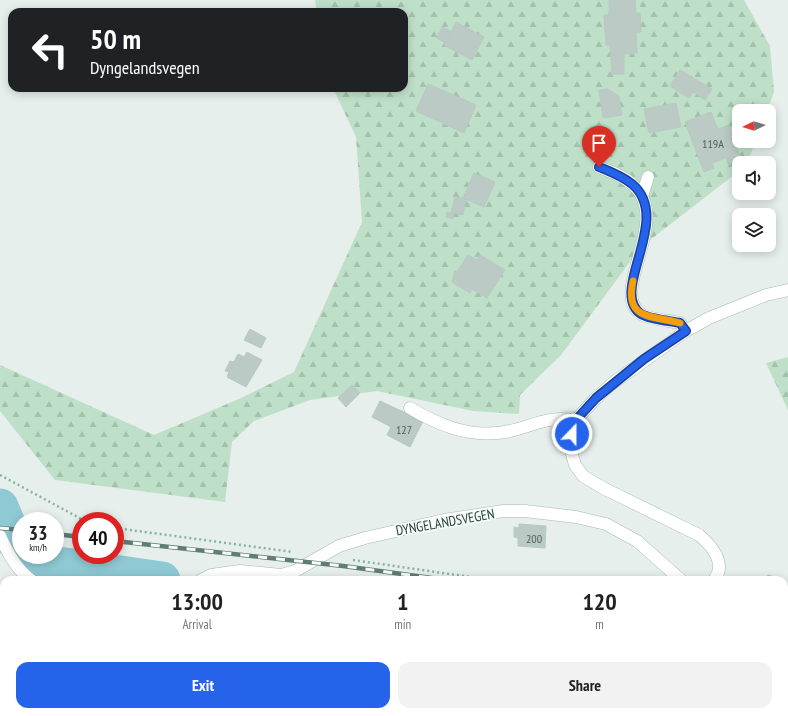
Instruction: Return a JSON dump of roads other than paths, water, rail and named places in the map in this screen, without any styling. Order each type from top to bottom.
[{"type":"street","points":[[599,167],[619,175],[632,184],[642,196],[648,222],[633,284],[632,304],[634,308],[643,315],[680,323],[686,331]]},
{"type":"street","points":[[642,196],[648,177]]},
{"type":"street","points":[[717,576],[718,558],[711,545],[699,535],[605,489],[583,476],[575,465],[570,447],[575,421],[613,383],[686,331],[716,315],[766,295],[788,290]]},
{"type":"street","points":[[410,408],[432,421],[458,431],[498,434],[538,422],[567,419],[575,421]]},
{"type":"street","name":"DYNGELANDSVEGEN","points":[[209,576],[232,571],[297,576],[339,546],[365,538],[444,520],[503,511],[525,511],[576,516],[606,524],[637,541],[676,576]]},
{"type":"street","points":[[0,536],[12,559],[25,576]]},
{"type":"waterway","points":[[0,507],[12,535]]},
{"type":"waterway","points":[[55,564],[134,576]]},
{"type":"railway","points":[[0,528],[12,529]]},
{"type":"railway","points":[[64,535],[72,536]]},
{"type":"railway","points":[[124,542],[343,566],[417,576]]}]
